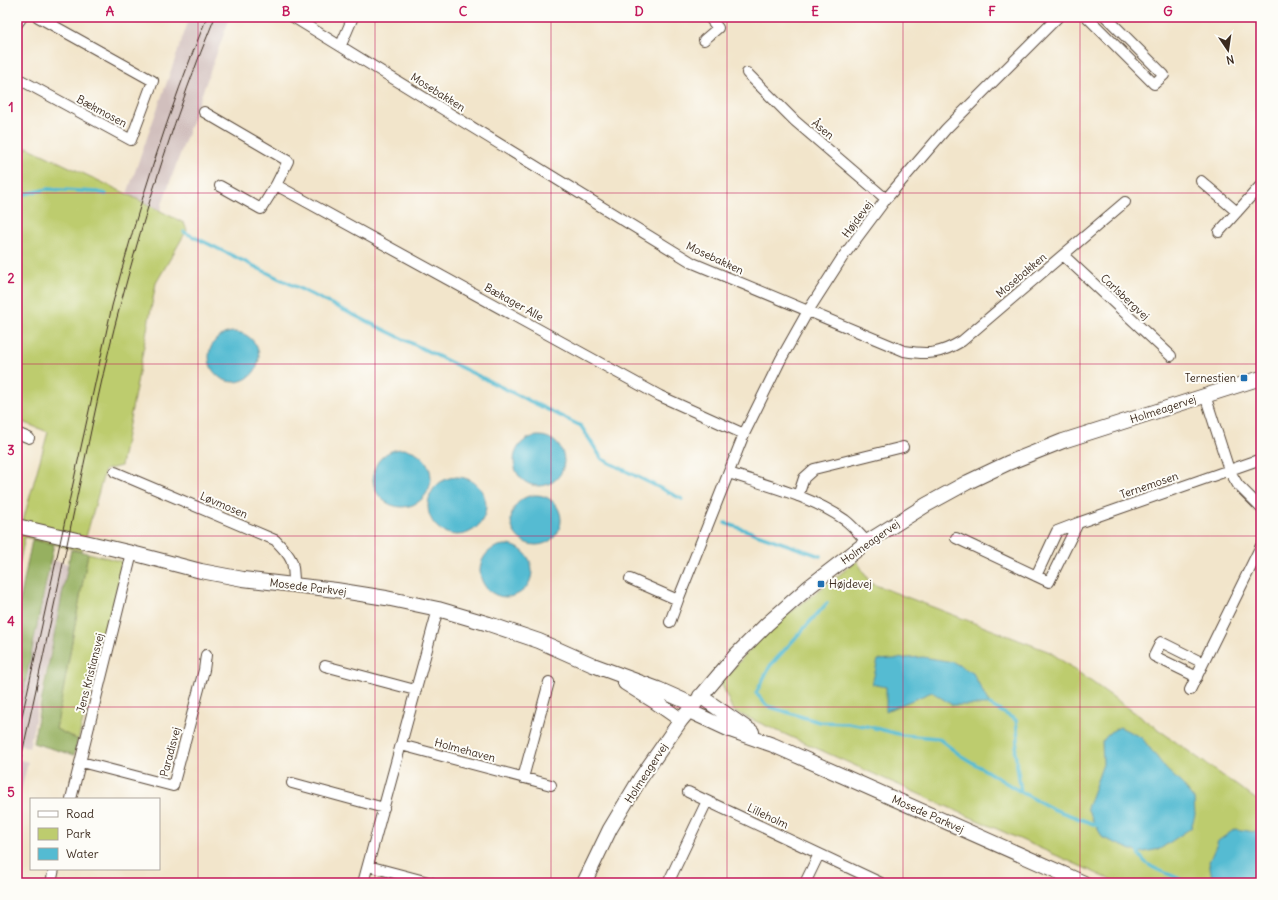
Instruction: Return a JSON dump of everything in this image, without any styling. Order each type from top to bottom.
[{"type":"street","points":[[17,24],[22,17]]},
{"type":"street","name":"Bækmosen","points":[[17,78],[131,140],[153,82],[38,17]]},
{"type":"street","name":"Mosebakken","points":[[293,17],[693,263],[904,351],[935,353],[948,349],[962,341],[1125,202]]},
{"type":"street","points":[[341,46],[353,17]]},
{"type":"street","points":[[704,40],[718,28],[709,17]]},
{"type":"street","name":"Højdevej","points":[[670,622],[744,434],[781,359],[808,311],[842,258],[886,199],[946,129],[1058,17]]},
{"type":"street","points":[[1087,17],[1154,84],[1164,75],[1106,17]]},
{"type":"street","name":"Åsen","points":[[747,73],[795,121],[886,199]]},
{"type":"street","points":[[204,112],[288,160],[276,185],[261,209],[220,186]]},
{"type":"street","points":[[1201,181],[1237,212]]},
{"type":"street","name":"Bækager Alle","points":[[276,185],[660,396],[744,434]]},
{"type":"street","points":[[1219,232],[1261,185]]},
{"type":"street","name":"Carlsbergvej","points":[[1063,255],[1171,356]]},
{"type":"street","name":"Holmeagervej","points":[[584,883],[610,829],[640,779],[691,708],[735,656],[767,624],[810,586],[867,542],[926,505],[968,482],[1008,463],[1063,441],[1261,378]]},
{"type":"street","points":[[1205,395],[1229,470],[1238,485],[1261,508]]},
{"type":"street","points":[[17,433],[29,438]]},
{"type":"street","points":[[798,496],[804,478],[814,469],[903,447]]},
{"type":"street","name":"Ternemosen","points":[[1036,576],[1057,531],[1261,459]]},
{"type":"street","name":"Løvmosen","points":[[115,472],[275,540],[288,553],[294,565],[294,586]]},
{"type":"street","points":[[729,473],[798,496],[821,506],[846,521],[867,542]]},
{"type":"street","points":[[956,538],[1049,582],[1078,523]]},
{"type":"street","name":"Mosede Parkvej","points":[[17,526],[201,571],[243,579],[372,595],[438,608],[489,624],[539,641],[593,665],[658,689],[691,708],[772,745],[1084,883]]},
{"type":"street","points":[[1190,690],[1261,546]]},
{"type":"street","name":"Jens Kristiansvej","points":[[72,798],[132,553]]},
{"type":"street","points":[[630,579],[678,600]]},
{"type":"street","points":[[363,883],[438,608]]},
{"type":"street","points":[[1197,676],[1154,656],[1161,642],[1203,663]]},
{"type":"street","name":"Paradisvej","points":[[80,762],[173,786],[204,670],[206,656]]},
{"type":"street","name":"Mosede Parkvej","points":[[593,665],[654,700],[691,708]]},
{"type":"street","points":[[325,666],[415,690]]},
{"type":"street","points":[[523,778],[549,682]]},
{"type":"street","name":"Holmehaven","points":[[401,745],[551,785]]},
{"type":"street","points":[[292,783],[384,808]]},
{"type":"street","name":"Lilleholm","points":[[688,792],[881,883]]},
{"type":"street","points":[[668,883],[707,801]]},
{"type":"street","points":[[805,883],[819,854]]},
{"type":"street","points":[[368,866],[432,883]]},
{"type":"street","points":[[51,883],[54,870]]},
{"type":"shaded area","points":[[190,17],[230,17],[163,201],[113,381],[85,379],[127,194]]},
{"type":"shaded area","points":[[52,560],[69,564],[29,748],[17,744],[17,723]]},
{"type":"shaded area","points":[[17,759],[28,762],[17,807]]},
{"type":"green space","points":[[27,147],[127,194],[184,223],[187,230],[156,283],[121,466],[105,470],[82,551],[25,537],[17,573],[17,545],[19,535],[48,432],[17,420],[17,165]]},
{"type":"green space","points":[[32,540],[54,544],[17,722],[17,616]]},
{"type":"green space","points":[[71,550],[88,553],[56,729],[78,740],[74,755],[33,743]]},
{"type":"green space","points":[[88,553],[124,562],[78,740],[56,729]]},
{"type":"green space","points":[[857,561],[870,583],[1050,652],[1261,803],[1261,883],[1118,883],[733,711],[721,682],[770,628]]},
{"type":"water","points":[[234,332],[244,334],[252,339],[257,347],[259,357],[257,367],[252,375],[244,380],[234,382],[224,380],[216,375],[211,367],[209,357],[211,347],[216,339],[224,334]]},
{"type":"water","points":[[534,436],[544,436],[557,443],[564,456],[564,466],[557,479],[544,486],[534,486],[525,482],[518,475],[514,466],[514,456],[518,447],[525,440]]},
{"type":"water","points":[[396,449],[408,449],[423,457],[431,472],[431,484],[423,499],[408,507],[396,507],[381,499],[373,484],[373,472],[381,457]]},
{"type":"water","points":[[451,477],[463,477],[473,481],[482,490],[486,500],[486,512],[478,527],[463,535],[451,535],[441,531],[432,522],[428,512],[428,500],[432,490],[441,481]]},
{"type":"water","points":[[531,495],[541,495],[554,502],[561,515],[561,525],[554,538],[541,545],[531,545],[522,541],[515,534],[511,525],[511,515],[515,506],[522,499]]},
{"type":"water","points":[[506,545],[516,547],[524,553],[530,561],[532,571],[530,581],[524,589],[516,595],[506,597],[496,595],[488,589],[482,581],[480,571],[482,561],[488,553],[496,547]]},
{"type":"water","points":[[923,657],[953,662],[973,673],[990,705],[952,705],[932,692],[886,711],[886,687],[872,684],[878,660]]},
{"type":"water","points":[[1120,727],[1142,738],[1166,769],[1183,785],[1194,799],[1195,815],[1191,828],[1160,849],[1139,853],[1103,838],[1087,808],[1103,764],[1102,742],[1110,732]]},
{"type":"water","points":[[1235,829],[1261,833],[1261,883],[1213,883],[1209,862],[1218,841]]},
{"type":"waterway","points":[[17,196],[47,189],[97,192],[106,194]]},
{"type":"waterway","points":[[184,232],[581,426],[602,459],[682,499]]},
{"type":"waterway","points":[[725,523],[820,556]]},
{"type":"waterway","points":[[827,603],[770,666],[756,693],[767,706],[819,722],[848,723],[902,735],[938,738],[960,755],[1021,792],[1053,809],[1099,826]]},
{"type":"waterway","points":[[990,705],[1016,720],[1018,739],[1015,752],[1021,792]]},
{"type":"waterway","points":[[1138,850],[1145,862],[1152,867],[1187,883]]},
{"type":"tram line","points":[[17,739],[112,306],[132,233],[155,160],[179,88],[207,17]]},
{"type":"tram line","points":[[17,777],[98,396],[114,328],[140,233],[163,160],[187,88],[215,17]]},
{"type":"place","name":"Ternestien","points":[[1244,378]]},
{"type":"place","name":"Højdevej","points":[[821,584]]}]
